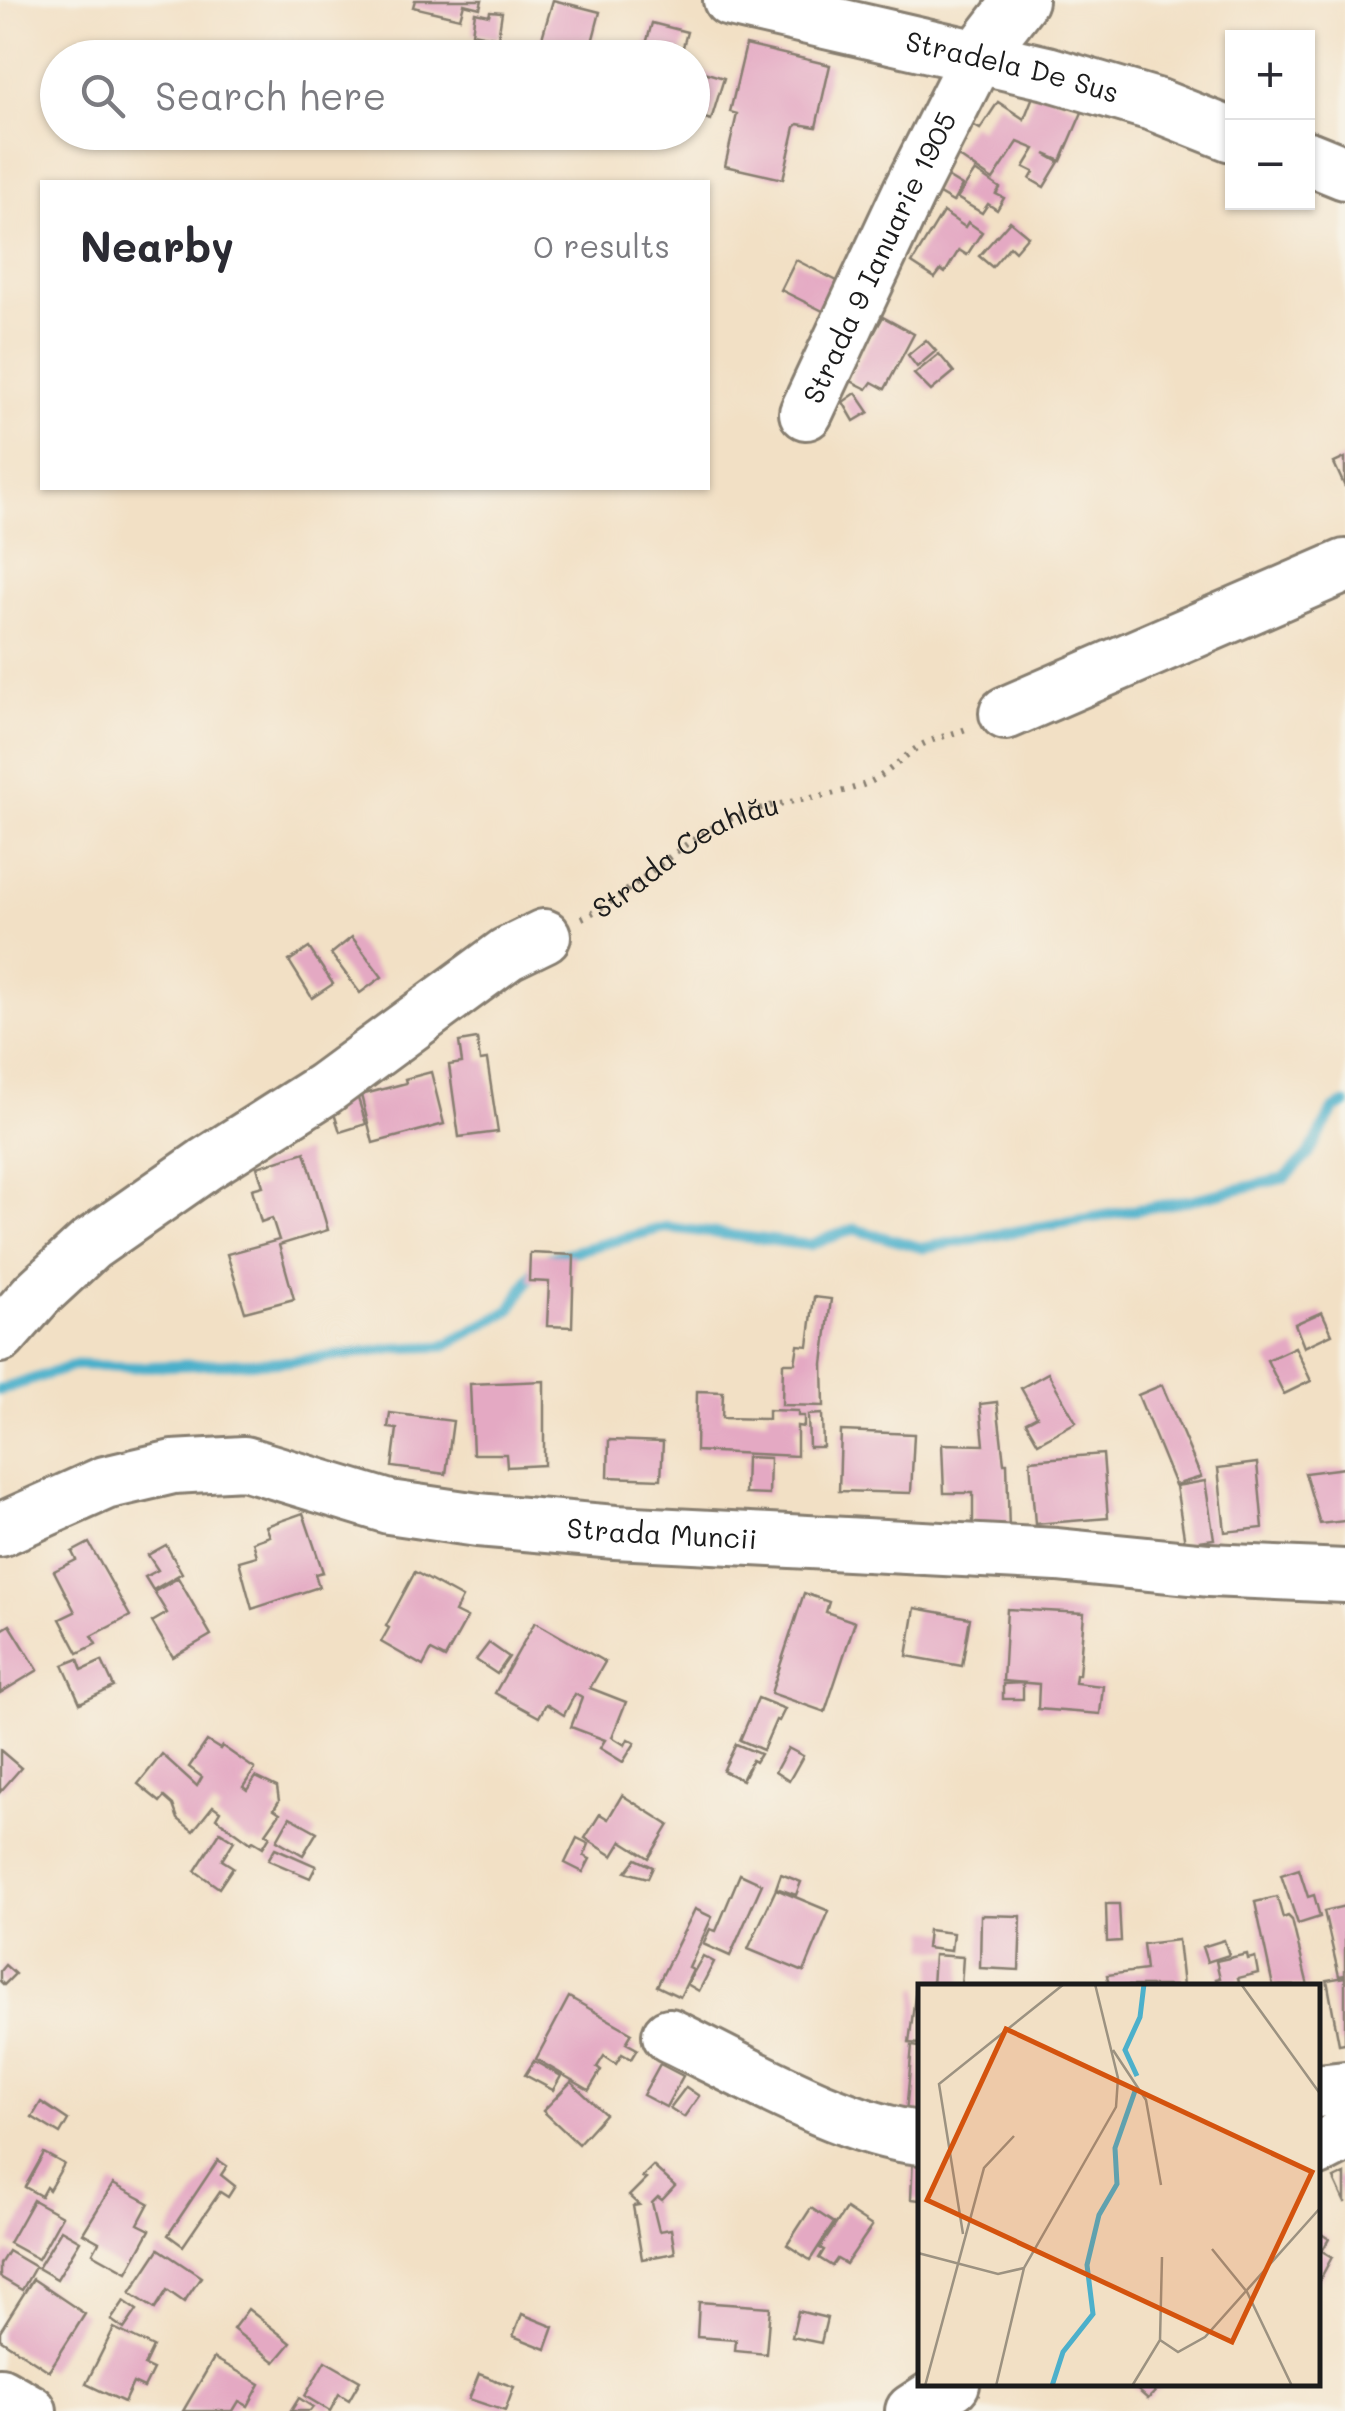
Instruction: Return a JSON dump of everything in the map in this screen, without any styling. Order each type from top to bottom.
[{"type":"street","name":"Stradela De Sus","points":[[730,0],[1046,73],[1156,106],[1225,132]]},
{"type":"street","name":"Strada 9 Ianuarie 1905","points":[[806,413],[977,57],[1021,0]]},
{"type":"street","points":[[1315,161],[1345,173]]},
{"type":"street","points":[[1006,713],[1345,566]]},
{"type":"street","points":[[0,1336],[37,1294],[90,1245],[206,1164],[324,1089],[506,954],[544,936]]},
{"type":"street","name":"Strada Muncii","points":[[0,1530],[105,1483],[173,1468],[244,1463],[389,1507],[478,1520],[616,1532],[1345,1576]]},
{"type":"street","points":[[669,2035],[845,2118],[893,2135],[918,2138]]},
{"type":"street","points":[[1320,2091],[1345,2088]]},
{"type":"street","points":[[1320,2148],[1345,2134]]},
{"type":"street","points":[[912,2411],[950,2386]]},
{"type":"street","points":[[0,2394],[30,2411]]},
{"type":"path","name":"Strada Ceahlău","points":[[544,936],[616,900],[698,836],[726,820],[780,802],[873,781],[923,744],[1006,713]]},
{"type":"building","points":[[415,0],[482,0],[480,8],[464,4],[460,18],[413,7]]},
{"type":"building","points":[[553,0],[600,12],[593,40],[541,40]]},
{"type":"building","points":[[490,11],[502,12],[498,38],[472,33],[475,12],[489,15]]},
{"type":"building","points":[[652,23],[687,32],[685,40],[647,40]]},
{"type":"building","points":[[746,45],[830,65],[816,127],[795,127],[783,179],[725,166],[737,114],[730,112]]},
{"type":"building","points":[[710,74],[724,78],[710,120]]},
{"type":"building","points":[[1036,89],[1083,110],[1061,161],[1045,154],[1059,162],[1044,187],[1030,179],[1034,172],[1024,167],[1035,149],[1018,142],[993,180],[952,152],[971,124],[980,129],[998,102],[1024,119]]},
{"type":"building","points":[[975,171],[1000,188],[996,194],[1004,198],[997,210],[988,204],[982,213],[957,198]]},
{"type":"building","points":[[944,175],[962,186],[953,202],[934,191]]},
{"type":"building","points":[[943,212],[965,227],[968,222],[982,232],[967,255],[959,250],[945,273],[941,270],[935,278],[912,263]]},
{"type":"building","points":[[1010,221],[1028,236],[1015,251],[1010,246],[992,267],[979,256]]},
{"type":"building","points":[[796,260],[839,282],[825,312],[781,290]]},
{"type":"building","points":[[883,317],[914,334],[885,389],[872,382],[867,389],[851,381],[852,373]]},
{"type":"building","points":[[926,340],[936,351],[917,367],[908,355]]},
{"type":"building","points":[[939,354],[954,372],[931,391],[914,374]]},
{"type":"building","points":[[856,393],[869,412],[854,421],[843,402]]},
{"type":"building","points":[[1345,458],[1345,487],[1334,463]]},
{"type":"building","points":[[352,937],[382,977],[360,993],[331,954]]},
{"type":"building","points":[[309,948],[333,984],[312,998],[289,961]]},
{"type":"building","points":[[477,1039],[480,1061],[487,1060],[498,1132],[459,1137],[449,1065],[462,1063],[459,1042]]},
{"type":"building","points":[[431,1072],[444,1124],[373,1143],[361,1095]]},
{"type":"building","points":[[356,1092],[366,1124],[340,1132],[330,1101]]},
{"type":"building","points":[[305,1152],[328,1230],[279,1245],[294,1299],[245,1312],[227,1254],[279,1240],[272,1218],[261,1222],[252,1189],[263,1186],[257,1167]]},
{"type":"building","points":[[530,1253],[574,1255],[572,1327],[547,1326],[549,1282],[529,1281]]},
{"type":"building","points":[[814,1297],[831,1299],[823,1364],[824,1406],[782,1405],[783,1363],[795,1363],[798,1345],[808,1346]]},
{"type":"building","points":[[1322,1312],[1332,1334],[1304,1347],[1295,1324]]},
{"type":"building","points":[[1295,1347],[1311,1381],[1284,1394],[1267,1360]]},
{"type":"building","points":[[1048,1373],[1076,1422],[1038,1443],[1026,1422],[1037,1416],[1021,1388]]},
{"type":"building","points":[[544,1381],[544,1465],[507,1467],[506,1454],[473,1454],[470,1384]]},
{"type":"building","points":[[1162,1385],[1201,1477],[1175,1485],[1138,1395]]},
{"type":"building","points":[[697,1391],[723,1392],[722,1418],[768,1419],[768,1410],[798,1411],[798,1416],[804,1416],[804,1427],[797,1426],[797,1456],[696,1451]]},
{"type":"building","points":[[997,1402],[1007,1463],[1009,1531],[973,1532],[973,1493],[944,1493],[942,1444],[984,1445],[980,1404]]},
{"type":"building","points":[[390,1413],[453,1421],[446,1474],[392,1467],[397,1429],[388,1428]]},
{"type":"building","points":[[822,1414],[823,1447],[809,1447],[808,1415]]},
{"type":"building","points":[[841,1431],[914,1434],[911,1493],[839,1491]]},
{"type":"building","points":[[609,1440],[663,1442],[661,1479],[608,1477]]},
{"type":"building","points":[[1103,1454],[1108,1518],[1035,1524],[1030,1460]]},
{"type":"building","points":[[746,1457],[770,1458],[769,1495],[745,1494]]},
{"type":"building","points":[[1257,1463],[1263,1528],[1225,1532],[1218,1468]]},
{"type":"building","points":[[1345,1468],[1345,1521],[1320,1524],[1305,1473]]},
{"type":"building","points":[[1205,1481],[1214,1539],[1185,1543],[1176,1486]]},
{"type":"building","points":[[303,1513],[323,1572],[315,1574],[319,1587],[252,1609],[239,1561],[257,1556],[253,1542],[270,1536],[266,1526]]},
{"type":"building","points":[[89,1543],[130,1616],[92,1636],[96,1644],[78,1653],[60,1619],[75,1612],[54,1571],[76,1560],[72,1552]]},
{"type":"building","points":[[166,1545],[182,1573],[153,1590],[145,1577],[158,1570],[148,1555]]},
{"type":"building","points":[[415,1572],[462,1598],[455,1612],[467,1618],[445,1658],[431,1651],[423,1666],[381,1642]]},
{"type":"building","points":[[178,1578],[211,1635],[173,1657],[152,1622],[167,1613],[154,1592]]},
{"type":"building","points":[[804,1593],[829,1602],[826,1612],[855,1622],[825,1712],[771,1693]]},
{"type":"building","points":[[915,1608],[970,1618],[962,1666],[907,1656]]},
{"type":"building","points":[[1007,1609],[1084,1613],[1075,1683],[1103,1686],[1100,1714],[1038,1709],[1039,1684],[1003,1681]]},
{"type":"building","points":[[535,1622],[605,1662],[590,1688],[626,1702],[612,1737],[625,1745],[628,1739],[635,1743],[623,1762],[600,1748],[605,1740],[571,1727],[582,1698],[575,1694],[564,1715],[546,1704],[539,1717],[495,1693]]},
{"type":"building","points":[[10,1625],[38,1670],[0,1693],[0,1631]]},
{"type":"building","points":[[489,1643],[509,1657],[497,1674],[476,1660]]},
{"type":"building","points":[[78,1659],[82,1670],[102,1661],[114,1687],[80,1703],[63,1665]]},
{"type":"building","points":[[1023,1683],[1023,1699],[1003,1699],[1003,1684]]},
{"type":"building","points":[[758,1698],[785,1709],[763,1750],[740,1740]]},
{"type":"building","points":[[207,1741],[220,1749],[222,1746],[255,1769],[243,1787],[247,1790],[256,1777],[277,1787],[279,1801],[274,1809],[280,1813],[266,1833],[270,1836],[263,1847],[216,1818],[220,1811],[213,1806],[193,1831],[178,1819],[173,1805],[164,1797],[160,1802],[138,1784],[162,1754],[197,1786],[202,1777],[189,1767]]},
{"type":"building","points":[[736,1744],[760,1754],[755,1762],[752,1760],[742,1780],[723,1771]]},
{"type":"building","points":[[788,1748],[803,1756],[789,1781],[775,1772]]},
{"type":"building","points":[[0,1750],[21,1768],[0,1792]]},
{"type":"building","points":[[622,1795],[669,1825],[649,1858],[622,1841],[613,1856],[585,1838],[600,1814],[608,1819]]},
{"type":"building","points":[[290,1817],[317,1832],[303,1855],[277,1840]]},
{"type":"building","points":[[220,1832],[234,1841],[222,1860],[233,1867],[219,1888],[195,1871]]},
{"type":"building","points":[[577,1838],[589,1844],[584,1856],[590,1859],[583,1872],[565,1863]]},
{"type":"building","points":[[275,1848],[316,1866],[310,1878],[268,1860]]},
{"type":"building","points":[[636,1859],[653,1867],[648,1878],[626,1872]]},
{"type":"building","points":[[1299,1869],[1308,1897],[1314,1895],[1320,1917],[1298,1924],[1281,1875]]},
{"type":"building","points":[[740,1874],[762,1884],[730,1956],[703,1944],[710,1929],[716,1931]]},
{"type":"building","points":[[781,1874],[801,1882],[796,1895],[776,1888]]},
{"type":"building","points":[[776,1889],[829,1911],[804,1972],[748,1949]]},
{"type":"building","points":[[1277,1897],[1283,1918],[1288,1916],[1292,1920],[1308,1984],[1273,1984],[1255,1902]]},
{"type":"building","points":[[1106,1904],[1119,1904],[1121,1941],[1107,1942]]},
{"type":"building","points":[[1345,1906],[1345,1975],[1339,1976],[1324,1911]]},
{"type":"building","points":[[695,1909],[712,1917],[680,1997],[657,1986]]},
{"type":"building","points":[[981,1915],[1021,1916],[1019,1970],[980,1968]]},
{"type":"building","points":[[928,1930],[953,1933],[951,1951],[926,1948]]},
{"type":"building","points":[[1178,1940],[1183,1984],[1109,1984],[1107,1975],[1146,1970],[1143,1944]]},
{"type":"building","points":[[1224,1940],[1229,1955],[1207,1962],[1202,1947]]},
{"type":"building","points":[[1247,1954],[1248,1959],[1255,1957],[1258,1973],[1238,1978],[1240,1984],[1217,1984],[1216,1961]]},
{"type":"building","points":[[934,1955],[963,1957],[961,1984],[932,1984]]},
{"type":"building","points":[[703,1956],[714,1962],[699,1991],[687,1984]]},
{"type":"building","points":[[5,1965],[15,1974],[4,1985],[0,1971]]},
{"type":"building","points":[[1345,1977],[1345,2043],[1339,2044],[1327,1980]]},
{"type":"building","points":[[916,1988],[918,1988],[918,2044],[909,2043]]},
{"type":"building","points":[[569,1997],[632,2033],[626,2043],[637,2049],[631,2059],[622,2054],[616,2064],[604,2056],[589,2090],[536,2059]]},
{"type":"building","points":[[912,2046],[918,2047],[918,2125],[905,2125]]},
{"type":"building","points":[[534,2061],[561,2076],[553,2090],[525,2075]]},
{"type":"building","points":[[660,2064],[683,2076],[666,2107],[643,2095]]},
{"type":"building","points":[[571,2082],[605,2114],[578,2144],[543,2111]]},
{"type":"building","points":[[686,2087],[699,2096],[684,2117],[670,2108]]},
{"type":"building","points":[[41,2102],[68,2120],[60,2134],[32,2117]]},
{"type":"building","points":[[44,2153],[64,2164],[41,2196],[25,2187]]},
{"type":"building","points":[[913,2157],[918,2157],[918,2200],[911,2199]]},
{"type":"building","points":[[218,2160],[227,2166],[221,2175],[235,2186],[228,2197],[220,2192],[183,2246],[168,2235]]},
{"type":"building","points":[[653,2166],[675,2186],[662,2200],[658,2197],[652,2203],[659,2231],[671,2229],[675,2253],[642,2259],[633,2206],[639,2205],[629,2196]]},
{"type":"building","points":[[1345,2174],[1345,2203],[1334,2179]]},
{"type":"building","points":[[113,2184],[149,2203],[138,2224],[150,2230],[127,2272],[93,2253],[99,2242],[83,2233]]},
{"type":"building","points":[[33,2200],[62,2216],[38,2259],[9,2243]]},
{"type":"building","points":[[811,2208],[834,2223],[810,2260],[787,2245]]},
{"type":"building","points":[[846,2209],[872,2226],[846,2264],[837,2259],[832,2266],[819,2258],[824,2250],[820,2248]]},
{"type":"building","points":[[61,2230],[80,2241],[57,2279],[38,2268]]},
{"type":"building","points":[[1320,2233],[1329,2239],[1322,2251],[1332,2257],[1320,2279]]},
{"type":"building","points":[[159,2249],[201,2277],[184,2302],[167,2290],[155,2309],[130,2293]]},
{"type":"building","points":[[8,2251],[35,2267],[22,2290],[0,2277],[0,2264]]},
{"type":"building","points":[[33,2279],[85,2314],[49,2371],[0,2339],[0,2331]]},
{"type":"building","points":[[124,2301],[137,2310],[124,2329],[111,2320]]},
{"type":"building","points":[[699,2302],[770,2307],[766,2354],[735,2351],[736,2340],[697,2337]]},
{"type":"building","points":[[248,2309],[291,2343],[275,2362],[233,2329]]},
{"type":"building","points":[[798,2311],[827,2318],[821,2343],[792,2337]]},
{"type":"building","points":[[522,2314],[554,2327],[546,2349],[513,2336]]},
{"type":"building","points":[[114,2328],[153,2347],[144,2366],[153,2370],[144,2388],[133,2383],[124,2402],[86,2384]]},
{"type":"building","points":[[214,2358],[260,2384],[248,2406],[239,2401],[233,2411],[183,2411]]},
{"type":"building","points":[[325,2361],[360,2381],[349,2400],[339,2394],[330,2411],[305,2396]]},
{"type":"building","points":[[479,2374],[514,2387],[505,2411],[469,2399]]},
{"type":"building","points":[[1133,2386],[1161,2386],[1148,2399]]},
{"type":"building","points":[[299,2398],[313,2407],[310,2411],[291,2411]]},
{"type":"waterway","points":[[549,1258],[666,1227],[809,1245],[854,1229],[923,1248],[1191,1200],[1285,1178],[1309,1154],[1334,1109],[1345,1104]]},
{"type":"waterway","points":[[0,1390],[76,1365],[133,1367],[293,1361],[444,1346],[510,1310],[535,1269]]}]
